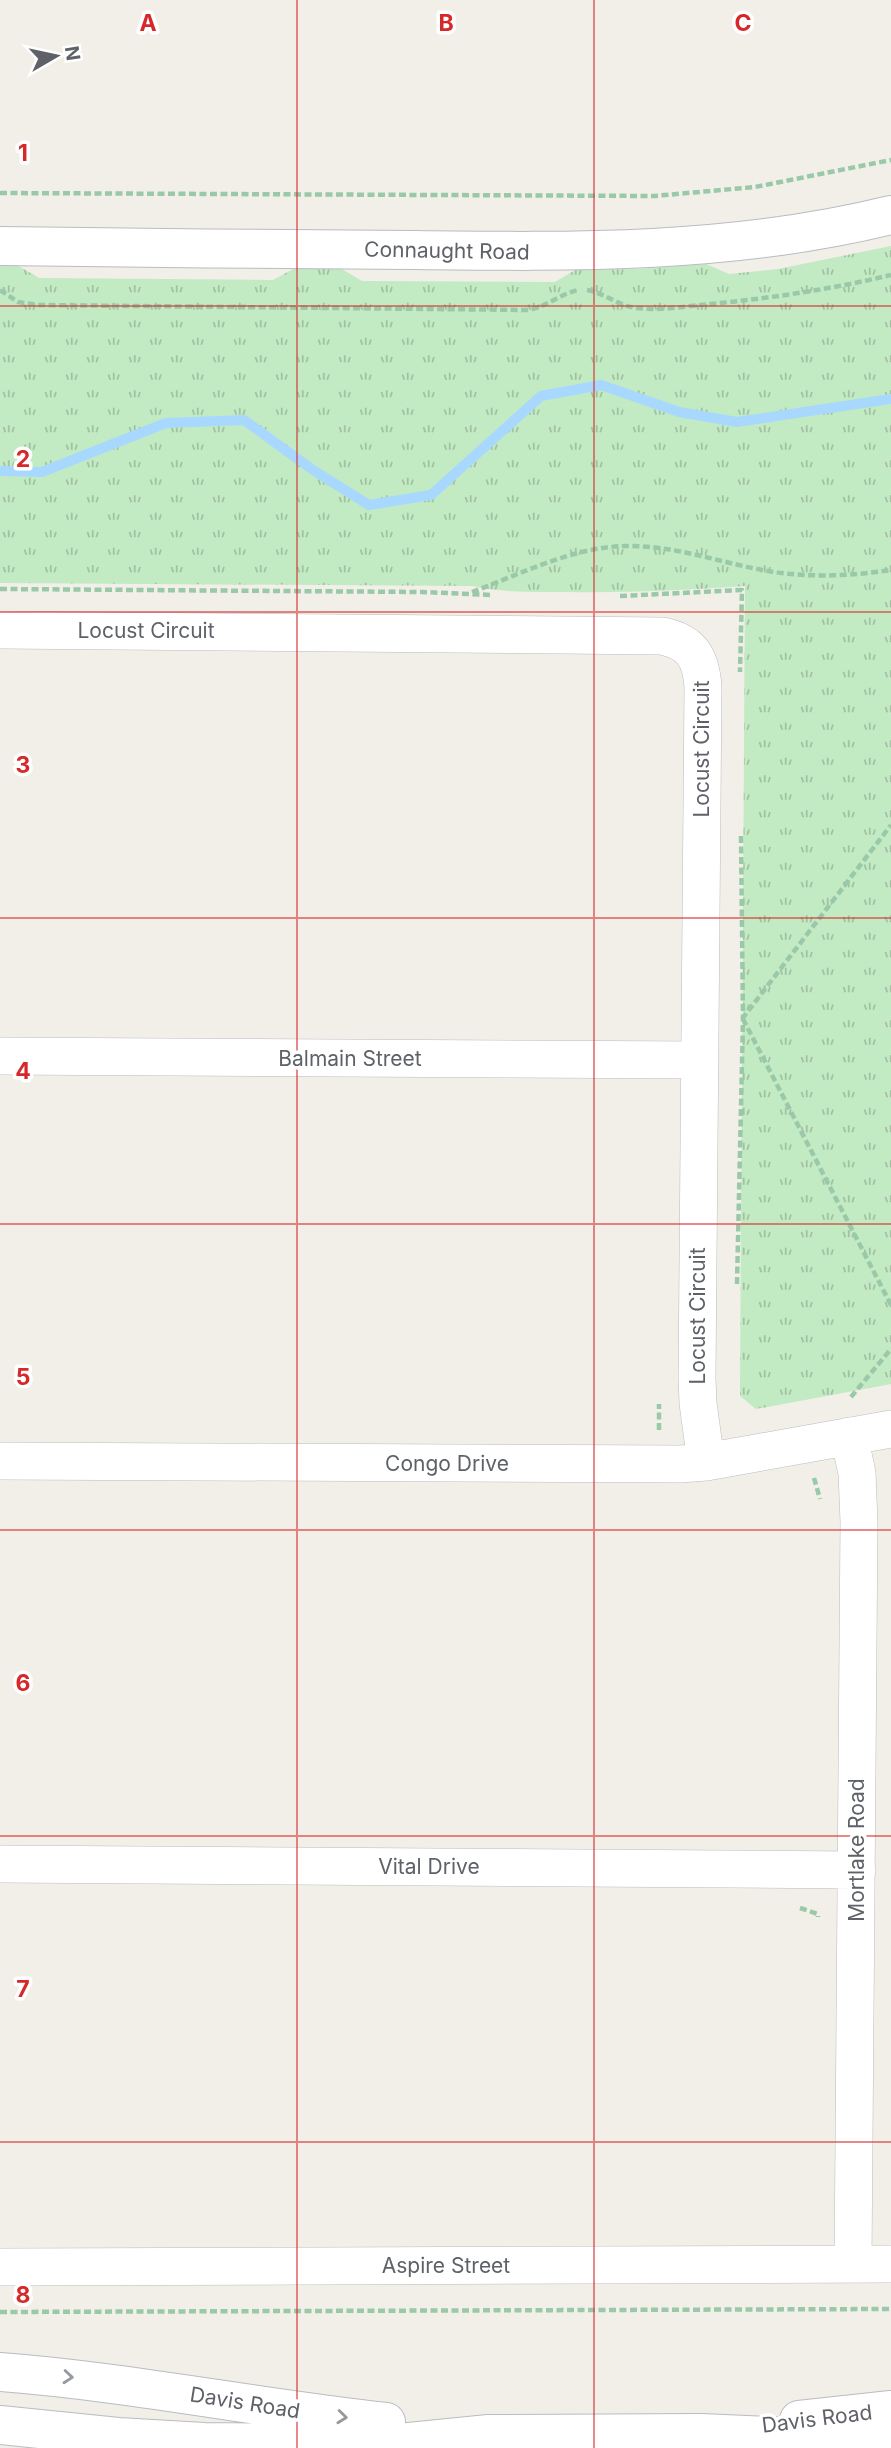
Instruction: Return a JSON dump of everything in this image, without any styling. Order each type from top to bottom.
[{"type":"street","name":"Connaught Road","points":[[0,246],[626,251],[750,242],[891,215]]},
{"type":"street","name":"Locust Circuit","points":[[0,630],[662,636],[682,642],[697,659],[702,670],[703,687],[697,1378],[706,1462]]},
{"type":"street","name":"Balmain Street","points":[[0,1056],[699,1060]]},
{"type":"street","name":"Congo Drive","points":[[0,1461],[659,1465],[706,1462],[891,1429]]},
{"type":"street","name":"Mortlake Road","points":[[849,1436],[859,1494],[853,2264]]},
{"type":"street","name":"Vital Drive","points":[[0,1864],[857,1870]]},
{"type":"street","name":"Aspire Street","points":[[0,2267],[891,2264]]},
{"type":"street","name":"Davis Road","points":[[0,2372],[80,2378],[320,2415],[489,2434]]},
{"type":"street","name":"Davis Road","points":[[701,2433],[891,2410]]},
{"type":"street","name":"Davis Road","points":[[0,2425],[118,2437],[204,2442],[389,2444],[489,2434],[701,2433],[891,2441]]},
{"type":"path","points":[[0,193],[654,196],[755,187],[891,160]]},
{"type":"path","points":[[0,290],[19,302],[39,305],[529,310],[549,305],[561,297],[583,289],[605,294],[622,305],[637,308],[669,307],[804,293],[891,275]]},
{"type":"path","points":[[0,589],[470,593],[568,556],[624,546],[676,551],[792,575],[841,575],[891,570]]},
{"type":"path","points":[[700,1023],[743,1019],[891,825]]},
{"type":"path","points":[[743,1019],[891,1305]]},
{"type":"path","points":[[839,1399],[851,1396],[891,1349]]},
{"type":"path","points":[[659,1400],[659,1465]]},
{"type":"path","points":[[659,1427],[701,1426]]},
{"type":"path","points":[[809,1443],[814,1481],[821,1502]]},
{"type":"path","points":[[787,1908],[800,1908],[818,1914],[818,1928]]},
{"type":"path","points":[[0,2312],[891,2309]]},
{"type":"green space","points":[[891,246],[891,1384],[756,1409],[740,1396],[745,586],[634,592],[544,592],[472,586],[0,583],[0,265],[17,265],[39,278],[273,280],[295,268],[340,268],[362,281],[555,282],[575,270],[706,264],[729,274],[778,269]]},
{"type":"waterway","points":[[0,471],[42,472],[166,423],[244,420],[313,470],[369,505],[431,495],[541,396],[601,385],[679,412],[737,422],[891,399]]}]
